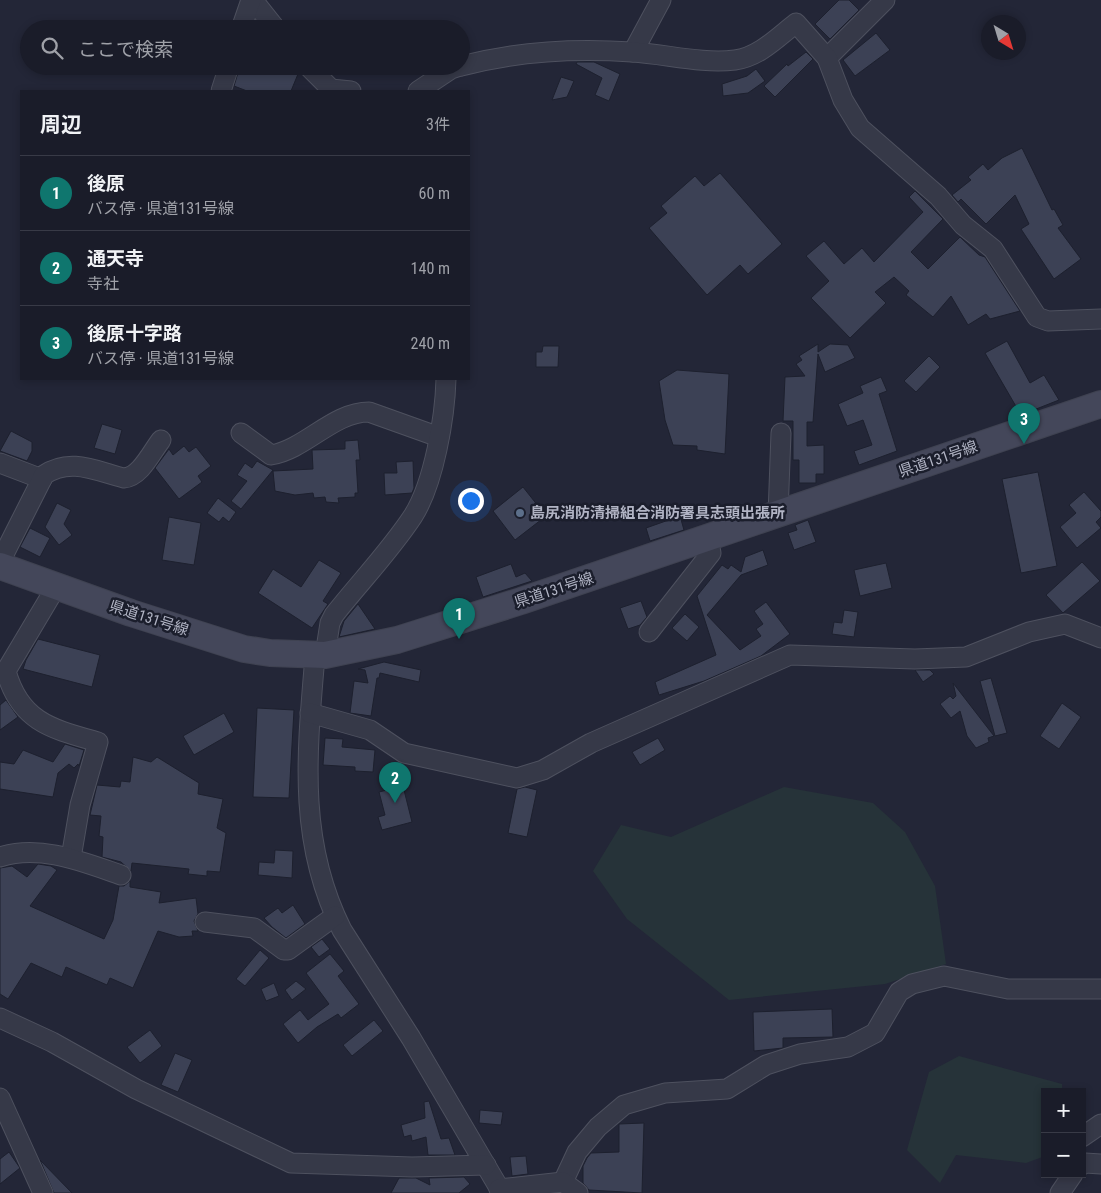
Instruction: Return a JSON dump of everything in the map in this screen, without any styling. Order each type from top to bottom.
[{"type":"main road","name":"県道131号線","points":[[0,566],[56,587],[244,649],[320,655],[398,640],[708,539],[1101,404]]},
{"type":"street","points":[[244,20],[252,0],[269,20]]},
{"type":"street","points":[[633,52],[661,0]]},
{"type":"street","points":[[827,58],[885,0]]},
{"type":"street","points":[[470,64],[497,56],[561,49],[633,52],[692,59],[736,60],[758,53],[796,23],[827,58],[844,100],[860,128],[938,196],[963,225],[993,249],[1037,316],[1048,321],[1101,319]]},
{"type":"street","points":[[221,90],[226,75]]},
{"type":"street","points":[[317,75],[331,89],[341,90]]},
{"type":"street","points":[[420,90],[442,75]]},
{"type":"street","points":[[446,380],[446,407],[439,437],[428,482],[414,515],[334,615],[330,623],[320,655],[310,713],[309,817],[318,870],[335,916],[411,1038],[500,1191],[563,1182],[578,1193]]},
{"type":"street","points":[[242,433],[271,455],[283,453],[345,417],[358,412],[369,412],[439,437]]},
{"type":"street","points":[[778,515],[781,433]]},
{"type":"street","points":[[0,562],[42,479],[54,468],[72,465],[124,478],[131,477],[137,472],[160,440]]},
{"type":"street","points":[[0,463],[42,479]]},
{"type":"street","points":[[649,632],[711,552],[708,539]]},
{"type":"street","points":[[56,587],[3,670],[15,697],[36,720],[52,729],[98,742],[80,805],[71,858]]},
{"type":"street","points":[[310,713],[370,730],[404,753],[517,778],[543,770],[591,743],[790,655],[915,659],[966,657],[1029,632],[1065,624],[1101,638]]},
{"type":"street","points":[[0,857],[13,853],[71,858],[121,875]]},
{"type":"street","points":[[205,922],[254,928],[284,950],[335,916]]},
{"type":"street","points":[[563,1182],[577,1152],[598,1128],[624,1105],[665,1092],[727,1089],[766,1065],[800,1054],[848,1047],[874,1033],[899,992],[912,984],[944,976],[1008,989],[1101,989]]},
{"type":"street","points":[[0,1018],[52,1042],[145,1093],[291,1163],[412,1167],[486,1165]]},
{"type":"street","points":[[1,1102],[44,1193]]},
{"type":"street","points":[[1086,1134],[1101,1124]]},
{"type":"street","points":[[1060,1193],[1070,1178]]},
{"type":"shaded area","points":[[784,787],[873,803],[905,832],[935,886],[946,964],[885,984],[729,1000],[627,919],[593,871],[621,825],[671,837]]},
{"type":"shaded area","points":[[959,1056],[1062,1084],[1062,1088],[1041,1088],[1041,1157],[1026,1163],[956,1155],[940,1183],[907,1150],[929,1072]]},
{"type":"building","points":[[839,0],[849,0],[859,10],[830,39],[815,24]]},
{"type":"building","points":[[876,33],[890,50],[855,76],[843,60]]},
{"type":"building","points":[[806,52],[813,59],[775,97],[764,86],[787,64],[788,66]]},
{"type":"building","points":[[577,62],[594,62],[620,74],[609,101],[595,95],[602,78],[576,64]]},
{"type":"building","points":[[756,69],[765,81],[748,93],[723,96],[722,84],[747,76]]},
{"type":"building","points":[[237,75],[298,75],[291,90],[244,90],[234,86]]},
{"type":"building","points":[[561,77],[574,81],[567,97],[552,100]]},
{"type":"building","points":[[1022,148],[1052,210],[1054,209],[1063,225],[1058,228],[1081,259],[1054,279],[1021,229],[1029,224],[1015,195],[986,224],[961,199],[958,202],[952,195],[971,180],[968,177],[983,164],[988,170],[1002,158]]},
{"type":"building","points":[[720,173],[782,244],[748,274],[740,265],[707,295],[649,228],[667,213],[661,206],[695,176],[704,186]]},
{"type":"building","points":[[915,191],[943,219],[911,252],[928,269],[960,237],[979,255],[985,257],[1020,311],[990,319],[986,314],[968,325],[951,296],[933,317],[906,295],[909,291],[894,277],[875,292],[886,303],[850,338],[811,298],[829,281],[806,256],[824,241],[844,264],[862,248],[874,262],[923,212],[909,197]]},
{"type":"building","points":[[1007,341],[1030,383],[1044,375],[1059,400],[1021,415],[985,353]]},
{"type":"building","points":[[818,344],[818,352],[830,344],[848,345],[855,358],[825,372],[818,354],[813,422],[807,422],[807,446],[824,445],[824,474],[816,474],[816,483],[799,483],[799,460],[793,460],[793,421],[783,421],[785,377],[805,376],[796,364],[802,360],[799,356]]},
{"type":"building","points":[[543,346],[559,346],[558,367],[536,367],[536,352],[542,352]]},
{"type":"building","points":[[929,356],[940,367],[916,392],[904,381]]},
{"type":"building","points":[[677,370],[729,374],[725,454],[697,450],[697,446],[673,445],[665,420],[659,381]]},
{"type":"building","points":[[881,377],[887,391],[879,394],[897,451],[859,465],[854,451],[872,445],[863,420],[847,426],[838,404],[863,393],[860,386]]},
{"type":"building","points":[[102,424],[122,430],[115,454],[94,448]]},
{"type":"building","points":[[11,431],[32,442],[32,451],[27,461],[0,451]]},
{"type":"building","points":[[358,440],[360,460],[356,460],[358,493],[355,493],[355,497],[338,498],[339,503],[326,502],[325,497],[314,498],[313,493],[295,495],[275,491],[273,471],[313,469],[312,450],[345,449],[345,441]]},
{"type":"building","points":[[184,446],[189,452],[196,447],[211,466],[198,476],[202,482],[179,499],[155,468],[169,449],[173,455]]},
{"type":"building","points":[[257,461],[273,470],[241,509],[231,501],[247,481],[237,475],[245,463],[252,468]]},
{"type":"building","points":[[413,461],[414,488],[412,493],[385,495],[384,473],[397,473],[396,462]]},
{"type":"building","points":[[1038,472],[1057,566],[1021,573],[1002,479]]},
{"type":"building","name":"島尻消防清掃組合消防署具志頭出張所","points":[[523,487],[546,516],[515,540],[493,511]]},
{"type":"building","points":[[1084,492],[1101,511],[1101,517],[1096,522],[1101,528],[1077,548],[1060,527],[1076,513],[1069,505]]},
{"type":"building","points":[[218,498],[236,512],[229,522],[223,517],[219,522],[207,513]]},
{"type":"building","points":[[57,503],[71,510],[64,524],[72,535],[59,545],[45,527]]},
{"type":"building","points":[[680,516],[684,530],[650,541],[646,528]]},
{"type":"building","points":[[169,517],[201,523],[194,565],[162,560]]},
{"type":"building","points":[[808,520],[816,542],[794,550],[788,533],[797,530],[795,525]]},
{"type":"building","points":[[30,528],[50,538],[40,557],[20,547]]},
{"type":"building","points":[[763,550],[768,565],[741,575],[707,615],[740,650],[761,636],[756,629],[763,624],[754,611],[766,602],[790,634],[761,656],[704,681],[659,695],[655,682],[716,655],[697,596],[722,565],[728,569],[731,565],[741,572],[745,557]]},
{"type":"building","points":[[319,560],[341,573],[323,601],[328,604],[312,628],[258,593],[273,569],[301,587]]},
{"type":"building","points":[[1082,562],[1100,581],[1063,613],[1046,595]]},
{"type":"building","points":[[886,563],[892,588],[860,596],[854,570]]},
{"type":"building","points":[[511,564],[516,577],[525,573],[532,581],[483,597],[476,577]]},
{"type":"building","points":[[641,601],[647,617],[640,625],[628,629],[620,608]]},
{"type":"building","points":[[358,604],[375,629],[339,637],[344,621]]},
{"type":"building","points":[[844,610],[858,612],[854,637],[832,634],[834,622],[842,623]]},
{"type":"building","points":[[685,614],[699,627],[687,641],[672,628]]},
{"type":"building","points":[[38,639],[100,655],[92,687],[23,669]]},
{"type":"building","points":[[384,662],[421,670],[419,682],[380,673],[379,678],[377,678],[371,716],[350,713],[354,681],[368,683],[365,670],[358,669]]},
{"type":"building","points":[[915,670],[930,670],[934,674],[923,682]]},
{"type":"building","points":[[991,678],[1007,733],[995,736],[980,681]]},
{"type":"building","points":[[953,683],[994,736],[988,738],[989,742],[976,748],[967,736],[960,711],[951,718],[940,704],[950,696],[953,699],[956,696]]},
{"type":"building","points":[[6,700],[18,717],[0,730],[0,705]]},
{"type":"building","points":[[1062,703],[1081,717],[1059,749],[1040,736]]},
{"type":"building","points":[[257,708],[294,710],[289,798],[253,797]]},
{"type":"building","points":[[224,713],[234,732],[194,755],[183,736]]},
{"type":"building","points":[[325,738],[343,739],[342,747],[375,750],[373,772],[355,771],[355,767],[323,765]]},
{"type":"building","points":[[658,738],[665,750],[640,765],[632,752]]},
{"type":"building","points":[[65,744],[84,750],[79,766],[78,764],[74,768],[69,764],[58,773],[53,797],[0,789],[0,762],[14,764],[23,750],[53,762]]},
{"type":"building","points":[[133,757],[151,762],[157,757],[199,783],[198,794],[223,799],[217,828],[226,833],[220,872],[207,871],[207,876],[188,874],[189,869],[132,863],[131,871],[121,862],[102,857],[103,837],[99,836],[101,816],[90,815],[97,785],[120,787],[121,781],[130,782]]},
{"type":"building","points":[[403,786],[412,822],[382,830],[378,817],[385,815],[379,792]]},
{"type":"building","points":[[525,787],[537,790],[527,837],[508,833],[517,789]]},
{"type":"building","points":[[275,850],[293,851],[292,878],[258,875],[259,862],[274,863]]},
{"type":"building","points":[[38,864],[51,866],[57,870],[30,906],[104,939],[113,920],[119,886],[124,886],[130,881],[130,887],[161,892],[159,903],[196,898],[198,914],[194,921],[198,931],[192,931],[193,936],[179,937],[158,931],[133,988],[110,978],[107,985],[66,967],[62,977],[31,963],[8,999],[0,994],[0,868],[12,866],[27,877]]},
{"type":"building","points":[[293,905],[305,924],[286,938],[264,918],[278,908],[282,913]]},
{"type":"building","points":[[322,939],[330,949],[319,957],[311,947]]},
{"type":"building","points":[[260,950],[269,958],[245,986],[236,979]]},
{"type":"building","points":[[330,954],[344,971],[338,976],[359,1004],[341,1018],[338,1014],[317,1027],[298,1043],[283,1024],[300,1010],[308,1020],[329,1004],[306,973]]},
{"type":"building","points":[[296,981],[306,989],[292,1000],[285,990]]},
{"type":"building","points":[[274,983],[279,996],[266,1001],[261,989]]},
{"type":"building","points":[[832,1009],[833,1037],[783,1038],[783,1048],[754,1051],[753,1012]]},
{"type":"building","points":[[374,1020],[383,1031],[352,1056],[343,1045]]},
{"type":"building","points":[[150,1030],[162,1046],[140,1063],[127,1047]]},
{"type":"building","points":[[175,1053],[192,1060],[178,1092],[161,1085]]},
{"type":"building","points":[[429,1101],[441,1139],[449,1138],[455,1155],[428,1155],[426,1137],[412,1141],[411,1135],[404,1137],[401,1125],[425,1118],[424,1102]]},
{"type":"building","points":[[480,1110],[503,1112],[501,1125],[479,1123]]},
{"type":"building","points":[[644,1123],[642,1193],[589,1190],[583,1183],[583,1166],[591,1153],[619,1152],[619,1124]]},
{"type":"building","points":[[9,1152],[20,1168],[0,1184],[0,1159]]},
{"type":"building","points":[[526,1156],[528,1174],[512,1176],[510,1157]]},
{"type":"building","points":[[40,1160],[72,1193],[54,1193]]},
{"type":"building","points":[[464,1177],[470,1184],[459,1193],[391,1193],[399,1178],[416,1178],[430,1185],[429,1178]]},
{"type":"place","name":"後原十字路","points":[[1024,444]]},
{"type":"place","name":"島尻消防清掃組合消防署具志頭出張所","points":[[520,513]]},
{"type":"place","name":"後原","points":[[459,639]]},
{"type":"place","name":"通天寺","points":[[395,803]]}]
